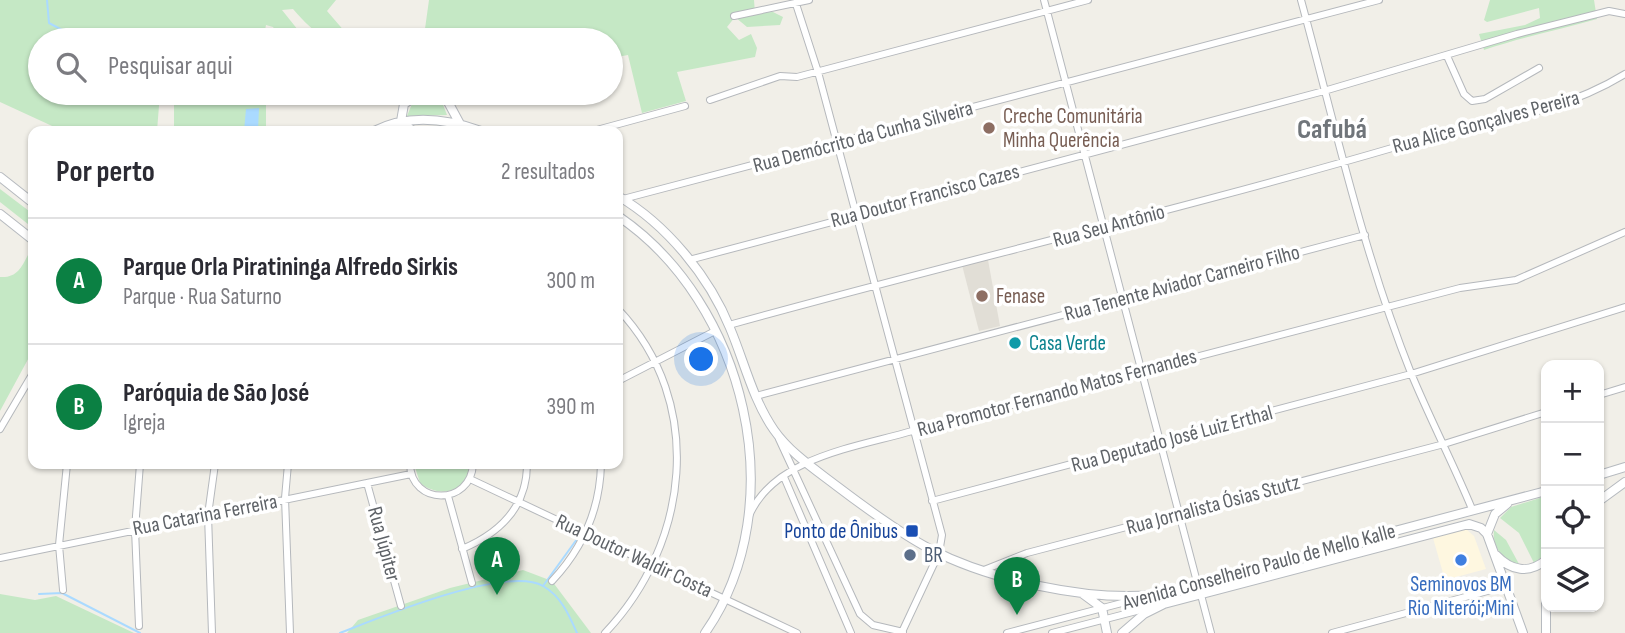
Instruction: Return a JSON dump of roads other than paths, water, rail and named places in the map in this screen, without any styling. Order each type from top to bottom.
[{"type":"main road","points":[[401,121],[404,105]]},
{"type":"main road","points":[[450,105],[460,124]]},
{"type":"main road","points":[[388,126],[401,121],[433,120],[466,126]]},
{"type":"main road","points":[[401,121],[407,126]]},
{"type":"main road","points":[[0,177],[28,199]]},
{"type":"main road","points":[[623,199],[648,218],[689,260],[714,295],[775,431],[808,463],[891,524],[939,553],[984,570],[1070,590],[1116,596],[1153,595]]},
{"type":"main road","points":[[0,214],[28,236]]},
{"type":"main road","points":[[623,220],[636,229],[677,271],[715,331],[743,406],[751,467],[748,518],[726,599],[705,633]]},
{"type":"main road","points":[[1604,473],[1625,467]]},
{"type":"main road","points":[[1604,497],[1625,482]]},
{"type":"main road","name":"Avenida Conselheiro Paulo de Mello Kalle","points":[[1153,595],[1541,493]]},
{"type":"main road","points":[[1510,502],[1495,514],[1487,534],[1523,633]]},
{"type":"main road","name":"Avenida Conselheiro Paulo de Mello Kalle","points":[[1164,604],[1462,525],[1475,525],[1487,534]]},
{"type":"main road","points":[[1493,550],[1504,562],[1523,570],[1541,564]]},
{"type":"main road","points":[[1070,590],[1089,597],[1101,608],[1107,633]]},
{"type":"main road","points":[[1122,633],[1144,614],[1164,604]]},
{"type":"main road","points":[[1546,612],[1546,633]]},
{"type":"street","points":[[734,16],[809,0]]},
{"type":"street","points":[[1044,0],[1197,582]]},
{"type":"street","points":[[710,100],[780,76],[797,78],[1088,0]]},
{"type":"street","points":[[1301,0],[1343,163],[1387,307],[1411,374],[1472,509]]},
{"type":"street","name":"Rua Demócrito da Cunha Silveira","points":[[623,198],[837,145],[1380,0]]},
{"type":"street","points":[[775,431],[860,614],[868,622],[903,632],[939,553],[942,535],[818,72],[796,4]]},
{"type":"street","name":"Rua Doutor Francisco Cazes","points":[[689,260],[1324,91],[1600,13],[1625,14]]},
{"type":"street","points":[[1447,56],[1466,98],[1472,101],[1485,99],[1539,68]]},
{"type":"street","name":"Rua Alice Gonçalves Pereira","points":[[1343,163],[1429,137],[1566,104],[1625,74]]},
{"type":"street","points":[[611,126],[685,106]]},
{"type":"street","name":"Rua Seu Antônio","points":[[729,325],[1343,163]]},
{"type":"street","name":"Rua Promotor Fernando Matos Fernandes","points":[[748,518],[755,503],[793,470],[808,463],[912,431],[1460,288],[1516,280],[1625,232]]},
{"type":"street","name":"Rua Tenente Aviador Carneiro Filho","points":[[757,396],[1365,235]]},
{"type":"street","name":"Rua Deputado José Luiz Erthal","points":[[932,501],[1160,443],[1411,374],[1625,307]]},
{"type":"street","points":[[605,633],[635,598],[654,565],[673,510],[677,463],[672,415],[654,363],[623,316]]},
{"type":"street","points":[[623,378],[715,331]]},
{"type":"street","points":[[0,429],[28,381]]},
{"type":"street","points":[[1604,393],[1625,387]]},
{"type":"street","name":"Rua Jornalista Ósias Stutz","points":[[984,570],[1027,553],[1444,443],[1541,414]]},
{"type":"street","points":[[64,590],[59,545],[67,469]]},
{"type":"street","points":[[139,626],[135,529],[140,469]]},
{"type":"street","points":[[212,633],[208,514],[214,469]]},
{"type":"street","points":[[288,469],[285,498],[290,633]]},
{"type":"street","points":[[410,469],[411,474],[425,492],[448,496],[463,489],[470,479],[472,469]]},
{"type":"street","points":[[462,549],[499,528],[519,501],[526,469]]},
{"type":"street","points":[[552,581],[569,562],[586,533],[598,495],[601,469]]},
{"type":"street","name":"Rua Catarina Ferreira","points":[[0,558],[411,474]]},
{"type":"street","points":[[784,477],[851,633]]},
{"type":"street","name":"Rua Doutor Waldir Costa","points":[[470,479],[797,633]]},
{"type":"street","name":"Rua Júpiter","points":[[368,483],[401,606]]},
{"type":"street","points":[[448,496],[472,583]]},
{"type":"street","points":[[1332,633],[1506,586]]},
{"type":"street","name":"Avenida Conselheiro Paulo de Mello Kalle","points":[[1007,633],[1153,595]]},
{"type":"street","points":[[1200,595],[1210,633]]},
{"type":"street","name":"Avenida Conselheiro Paulo de Mello Kalle","points":[[1052,633],[1164,604]]},
{"type":"water","points":[[259,108],[258,126],[244,126],[246,109]]},
{"type":"waterway","points":[[47,0],[49,23],[58,28]]},
{"type":"waterway","points":[[543,586],[577,539]]},
{"type":"waterway","points":[[340,633],[473,587],[525,581],[543,586],[555,595],[577,633]]},
{"type":"waterway","points":[[39,594],[62,593],[140,633]]},
{"type":"place","name":"Creche Comunitária Minha Querência","points":[[989,128]]},
{"type":"place","name":"Fenase","points":[[982,296]]},
{"type":"place","name":"Casa Verde","points":[[1015,343]]},
{"type":"place","name":"Ponto de Ônibus","points":[[912,531]]},
{"type":"place","name":"BR","points":[[910,555]]},
{"type":"place","name":"Seminovos BM Rio Niterói;Mini","points":[[1461,560]]},
{"type":"place","name":"Parque Orla Piratininga Alfredo Sirkis","points":[[497,595]]},
{"type":"place","name":"Paróquia de São José","points":[[1017,615]]},
{"type":"district","name":"Cafubá","points":[[1332,129]]}]
